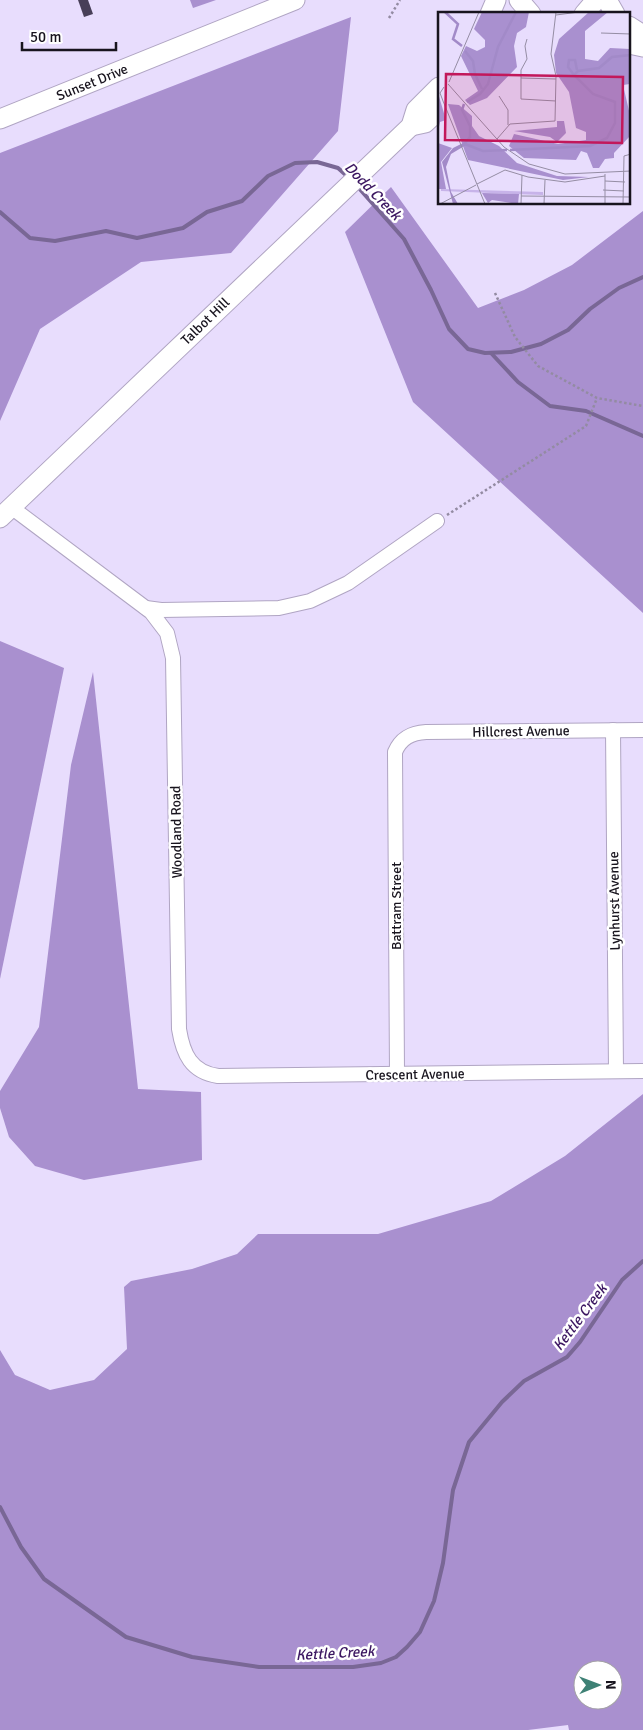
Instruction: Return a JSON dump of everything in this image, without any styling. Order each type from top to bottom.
[{"type":"main road","name":"Sunset Drive","points":[[0,119],[295,0]]},
{"type":"main road","points":[[491,12],[496,0]]},
{"type":"main road","points":[[519,0],[529,12]]},
{"type":"main road","points":[[586,12],[596,0]]},
{"type":"main road","points":[[606,0],[614,12]]},
{"type":"main road","points":[[630,27],[643,35]]},
{"type":"main road","points":[[630,44],[643,47]]},
{"type":"main road","name":"Talbot Hill","points":[[411,126],[416,110],[438,88]]},
{"type":"main road","name":"Talbot Hill","points":[[6,512],[374,159],[411,126],[425,123],[438,111]]},
{"type":"street","name":"Woodland Road","points":[[6,512],[146,608],[167,633],[173,658],[179,1029],[182,1047],[190,1063]]},
{"type":"street","points":[[146,608],[161,610],[268,608],[300,604],[336,590],[437,521]]},
{"type":"street","name":"Lynhurst Avenue","points":[[613,730],[616,1071]]},
{"type":"street","name":"Hillcrest Avenue","points":[[401,740],[413,734],[426,732],[643,730]]},
{"type":"street","name":"Battram Street","points":[[397,1074],[395,752],[401,740]]},
{"type":"street","name":"Crescent Avenue","points":[[190,1063],[202,1072],[218,1076],[643,1071]]},
{"type":"path","points":[[389,18],[400,0]]},
{"type":"path","points":[[495,292],[515,337],[538,366],[596,400],[643,406]]},
{"type":"path","points":[[437,521],[586,426],[596,400]]},
{"type":"shaded area","points":[[190,0],[216,0],[193,8]]},
{"type":"shaded area","points":[[351,17],[338,131],[231,253],[141,262],[40,329],[0,421],[0,153]]},
{"type":"shaded area","points":[[391,187],[478,308],[524,290],[572,265],[643,211],[643,613],[413,402],[345,232]]},
{"type":"shaded area","points":[[0,641],[64,668],[0,979]]},
{"type":"shaded area","points":[[93,672],[138,1089],[201,1092],[202,1160],[84,1180],[35,1166],[9,1137],[0,1108],[0,1091],[39,1027],[71,765]]},
{"type":"shaded area","points":[[643,1094],[643,1730],[569,1730],[568,1725],[528,1730],[0,1730],[0,1350],[15,1375],[50,1390],[94,1380],[127,1349],[124,1287],[131,1281],[192,1269],[237,1254],[258,1234],[378,1234],[491,1201],[565,1156]]},
{"type":"building","points":[[78,0],[88,0],[93,14],[84,17]]},
{"type":"waterway","name":"Dodd Creek","points":[[0,212],[30,238],[55,241],[106,231],[137,238],[183,228],[207,212],[242,201],[268,176],[295,163],[317,162],[338,168],[348,177]]},
{"type":"waterway","name":"Dodd Creek","points":[[357,186],[404,239],[449,329],[468,349],[485,353],[511,352],[541,344],[568,330],[590,309],[619,288],[643,277]]},
{"type":"waterway","points":[[491,353],[518,382],[550,406],[586,411],[643,436]]},
{"type":"waterway","name":"Kettle Creek","points":[[0,1507],[21,1547],[44,1579],[126,1637],[192,1657],[259,1667],[353,1667],[381,1663],[396,1657],[420,1632],[434,1601],[443,1563],[453,1490],[469,1442],[502,1402],[524,1381],[567,1357],[580,1342],[622,1280],[643,1261]]}]
